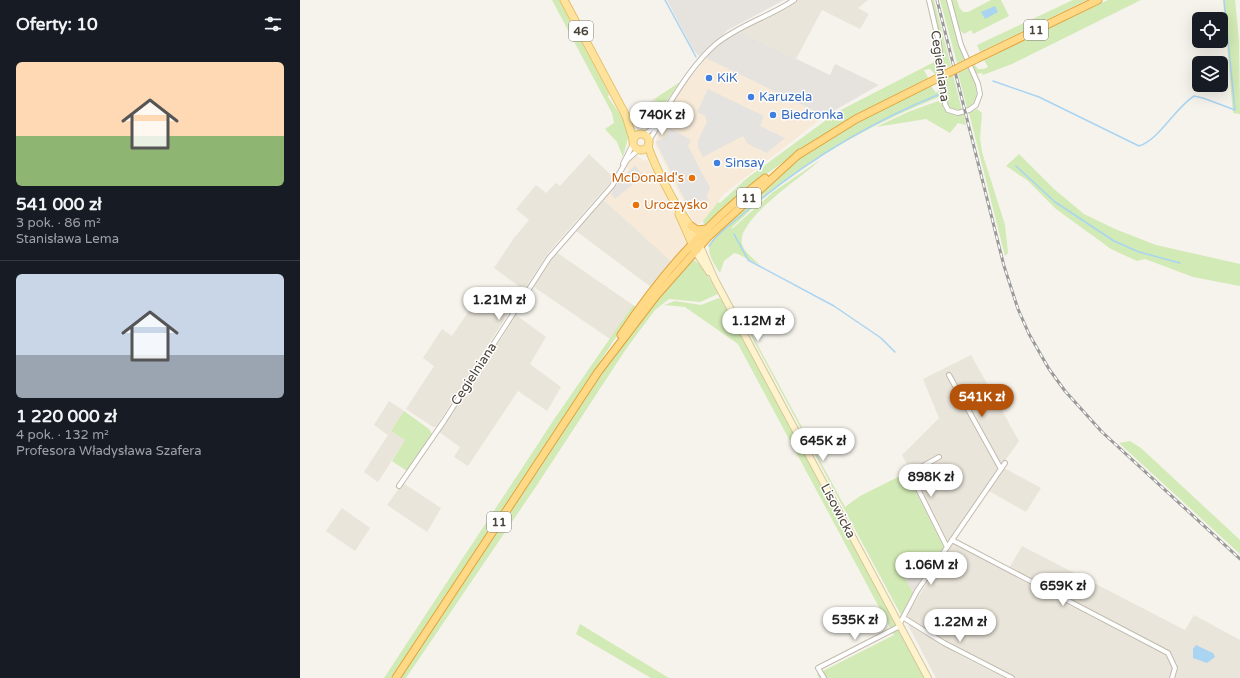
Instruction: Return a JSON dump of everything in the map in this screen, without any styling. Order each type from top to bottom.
[{"type":"highway","name":"11","points":[[396,678],[598,372],[707,229],[757,184],[800,153],[851,122],[1098,0]]},
{"type":"highway","name":"11","points":[[696,245],[800,153]]},
{"type":"highway","points":[[691,226],[697,230],[707,229]]},
{"type":"main road","name":"46","points":[[564,0],[626,116],[636,146]]},
{"type":"main road","name":"46","points":[[626,116],[646,139]]},
{"type":"main road","points":[[636,146],[637,136],[646,139]]},
{"type":"main road","points":[[636,146],[646,139]]},
{"type":"main road","name":"Lisowicka","points":[[646,139],[660,174],[696,245]]},
{"type":"main road","name":"Lisowicka","points":[[636,146],[660,174]]},
{"type":"main road","name":"Lisowicka","points":[[675,203],[691,226],[699,259],[714,280],[928,678]]},
{"type":"street","points":[[646,139],[659,123],[681,86],[717,44],[733,32],[794,0]]},
{"type":"street","name":"Cegielniana","points":[[928,0],[939,43],[945,104],[948,110],[958,113],[969,110],[976,105],[979,100],[980,89],[960,45],[950,0]]},
{"type":"street","points":[[646,139],[657,131],[659,123]]},
{"type":"street","name":"Cegielniana","points":[[622,168],[624,160],[636,146]]},
{"type":"street","name":"Cegielniana","points":[[399,486],[444,421],[549,258],[612,186],[636,146]]},
{"type":"street","points":[[949,375],[1001,469]]},
{"type":"street","points":[[939,457],[914,470],[911,475],[947,547]]},
{"type":"street","points":[[824,678],[818,668],[895,630],[904,618],[917,591],[1005,463]]},
{"type":"street","points":[[952,540],[1168,653],[1174,668],[1172,678]]},
{"type":"street","points":[[904,618],[944,643],[1012,678]]},
{"type":"shaded area","points":[[667,0],[784,0],[728,30],[699,56],[693,50]]},
{"type":"shaded area","points":[[795,0],[868,0],[858,8],[869,14],[860,29],[822,10],[796,59],[740,32]]},
{"type":"shaded area","points":[[740,32],[830,75],[835,64],[879,85],[825,116],[706,58],[713,49],[728,38]]},
{"type":"shaded area","points":[[706,58],[825,116],[724,194],[703,221],[697,225],[694,223],[655,144],[658,136],[657,134],[665,123],[663,118],[680,91]]},
{"type":"shaded area","points":[[708,89],[764,116],[760,126],[785,138],[767,153],[748,144],[743,136],[703,157],[698,148],[698,140],[707,122],[705,116],[697,112]]},
{"type":"shaded area","points":[[654,99],[663,106],[649,127],[644,128],[635,112]]},
{"type":"shaded area","points":[[670,128],[691,140],[688,146],[710,188],[707,195],[708,200],[700,205],[696,204],[693,208],[687,204],[656,142],[665,137]]},
{"type":"shaded area","points":[[589,154],[614,178],[549,252],[524,290],[494,268],[514,238],[529,220],[516,209],[536,185],[546,193],[556,183],[560,186]]},
{"type":"shaded area","points":[[637,156],[644,161],[646,159],[687,238],[685,249],[672,262],[604,200],[628,170],[627,167],[630,160]]},
{"type":"shaded area","points":[[635,165],[643,176],[615,199],[611,194],[613,192],[612,190]]},
{"type":"shaded area","points":[[604,200],[672,262],[651,287],[576,231]]},
{"type":"shaded area","points":[[556,252],[633,305],[610,339],[534,287]]},
{"type":"shaded area","points":[[481,293],[509,312],[436,427],[433,427],[406,409],[434,366],[423,358],[442,329],[452,336]]},
{"type":"shaded area","points":[[516,315],[546,337],[530,364],[561,387],[547,411],[518,391],[468,466],[454,457],[460,447],[439,432],[482,369]]},
{"type":"shaded area","points":[[971,355],[1019,441],[944,547],[906,473],[908,466],[902,455],[939,418],[923,379]]},
{"type":"shaded area","points":[[389,401],[404,411],[391,431],[405,440],[378,482],[364,472],[388,435],[374,425]]},
{"type":"shaded area","points":[[1004,468],[1041,488],[1026,512],[989,491]]},
{"type":"shaded area","points":[[403,483],[441,508],[427,532],[387,505]]},
{"type":"shaded area","points":[[342,508],[370,528],[355,551],[326,531]]},
{"type":"shaded area","points":[[952,544],[957,544],[1008,570],[1022,546],[1185,630],[1194,615],[1240,640],[1240,678],[1013,678],[972,657],[909,619],[908,613]]},
{"type":"shaded area","points":[[910,555],[922,578],[913,593],[896,562]]},
{"type":"shaded area","points":[[908,625],[963,657],[1005,678],[936,678]]},
{"type":"green space","points":[[552,0],[561,0],[603,78],[609,94],[608,97],[622,117],[628,130],[628,138],[623,157],[617,142],[605,129],[614,123],[612,113]]},
{"type":"green space","points":[[931,0],[934,0],[951,66],[945,68]]},
{"type":"green space","points":[[940,0],[947,0],[956,37],[964,60],[957,63]]},
{"type":"green space","points":[[952,0],[957,0],[959,7],[963,12],[968,12],[991,0],[1001,0],[1009,16],[973,34],[971,30],[964,34],[958,28]]},
{"type":"green space","points":[[1073,0],[1087,0],[980,52],[977,45]]},
{"type":"green space","points":[[1108,0],[1141,0],[1012,64],[983,75],[982,73],[976,74],[971,67],[975,65],[978,69],[984,69],[988,67],[984,60]]},
{"type":"green space","points":[[1223,0],[1235,0],[1239,40],[1240,114],[1233,113],[1227,48],[1228,12],[1224,12]]},
{"type":"green space","points":[[936,61],[940,63],[941,71],[935,74],[930,69],[924,70],[928,78],[882,101],[816,140],[747,189],[704,225],[703,221],[718,202],[720,203],[746,179],[837,112]]},
{"type":"green space","points":[[968,68],[975,84],[977,95],[972,104],[967,108],[958,73]]},
{"type":"green space","points":[[953,75],[962,110],[951,109],[947,104],[945,79]]},
{"type":"green space","points":[[942,81],[942,93],[939,97],[897,115],[855,136],[815,160],[765,196],[732,227],[732,229],[773,192],[820,160],[773,199],[749,223],[743,234],[742,244],[747,253],[760,265],[734,253],[724,261],[720,273],[710,256],[709,247],[714,238],[712,235],[771,182],[807,153],[842,131],[859,121],[931,86],[936,93],[940,89],[939,82]]},
{"type":"green space","points":[[680,82],[663,106],[654,99]]},
{"type":"green space","points":[[938,101],[942,103],[944,109],[950,114],[964,114],[966,125],[958,123],[950,133],[926,119],[876,127],[908,112]]},
{"type":"green space","points":[[674,103],[681,105],[669,126],[665,117]]},
{"type":"green space","points":[[977,109],[982,113],[980,138],[982,152],[1005,225],[1008,253],[1005,256],[969,113]]},
{"type":"green space","points":[[1019,154],[1054,189],[1084,214],[1115,229],[1156,245],[1240,264],[1240,286],[1193,277],[1145,259],[1137,261],[1111,249],[1056,209],[1027,180],[1006,166]]},
{"type":"green space","points":[[690,260],[694,260],[703,267],[718,294],[700,302],[669,299],[655,310],[626,349],[537,485],[406,678],[400,678],[616,351]]},
{"type":"green space","points":[[719,298],[722,300],[925,678],[819,678],[817,674],[894,635],[738,344],[685,307],[664,305],[675,301],[701,305]]},
{"type":"green space","points":[[633,305],[636,307],[391,678],[384,678],[555,418]]},
{"type":"green space","points":[[742,316],[845,507],[860,496],[906,473],[944,547],[922,578],[910,555],[896,562],[913,593],[901,615],[741,317]]},
{"type":"green space","points":[[404,411],[429,429],[432,434],[407,471],[392,461],[405,440],[391,431]]},
{"type":"green space","points":[[1130,441],[1141,448],[1240,540],[1240,554],[1119,443]]},
{"type":"green space","points":[[580,624],[669,678],[651,678],[576,634]]},
{"type":"water","points":[[995,6],[998,12],[985,19],[981,12]]},
{"type":"water","points":[[1196,645],[1213,653],[1215,657],[1207,663],[1193,658],[1193,649]]},
{"type":"waterway","points":[[665,0],[696,57]]},
{"type":"waterway","points":[[993,81],[1039,97],[1139,146],[1154,137],[1180,108],[1194,96],[1235,110],[1224,0]]},
{"type":"waterway","points":[[709,246],[721,232],[766,195],[813,161],[862,131],[913,105],[940,94]]},
{"type":"waterway","points":[[1016,166],[1055,202],[1114,241],[1139,252],[1180,263]]},
{"type":"waterway","points":[[734,234],[748,260],[834,306],[881,338],[895,352]]},
{"type":"railway","points":[[937,0],[1004,266],[1018,309],[1029,334],[1049,369],[1065,391],[1102,432],[1240,559]]},
{"type":"place","name":"KiK","points":[[709,78]]},
{"type":"place","name":"Karuzela","points":[[751,97]]},
{"type":"place","name":"Biedronka","points":[[773,115]]},
{"type":"place","name":"Sinsay","points":[[717,163]]},
{"type":"place","name":"McDonald's","points":[[692,178]]},
{"type":"place","name":"Uroczysko","points":[[636,205]]}]
